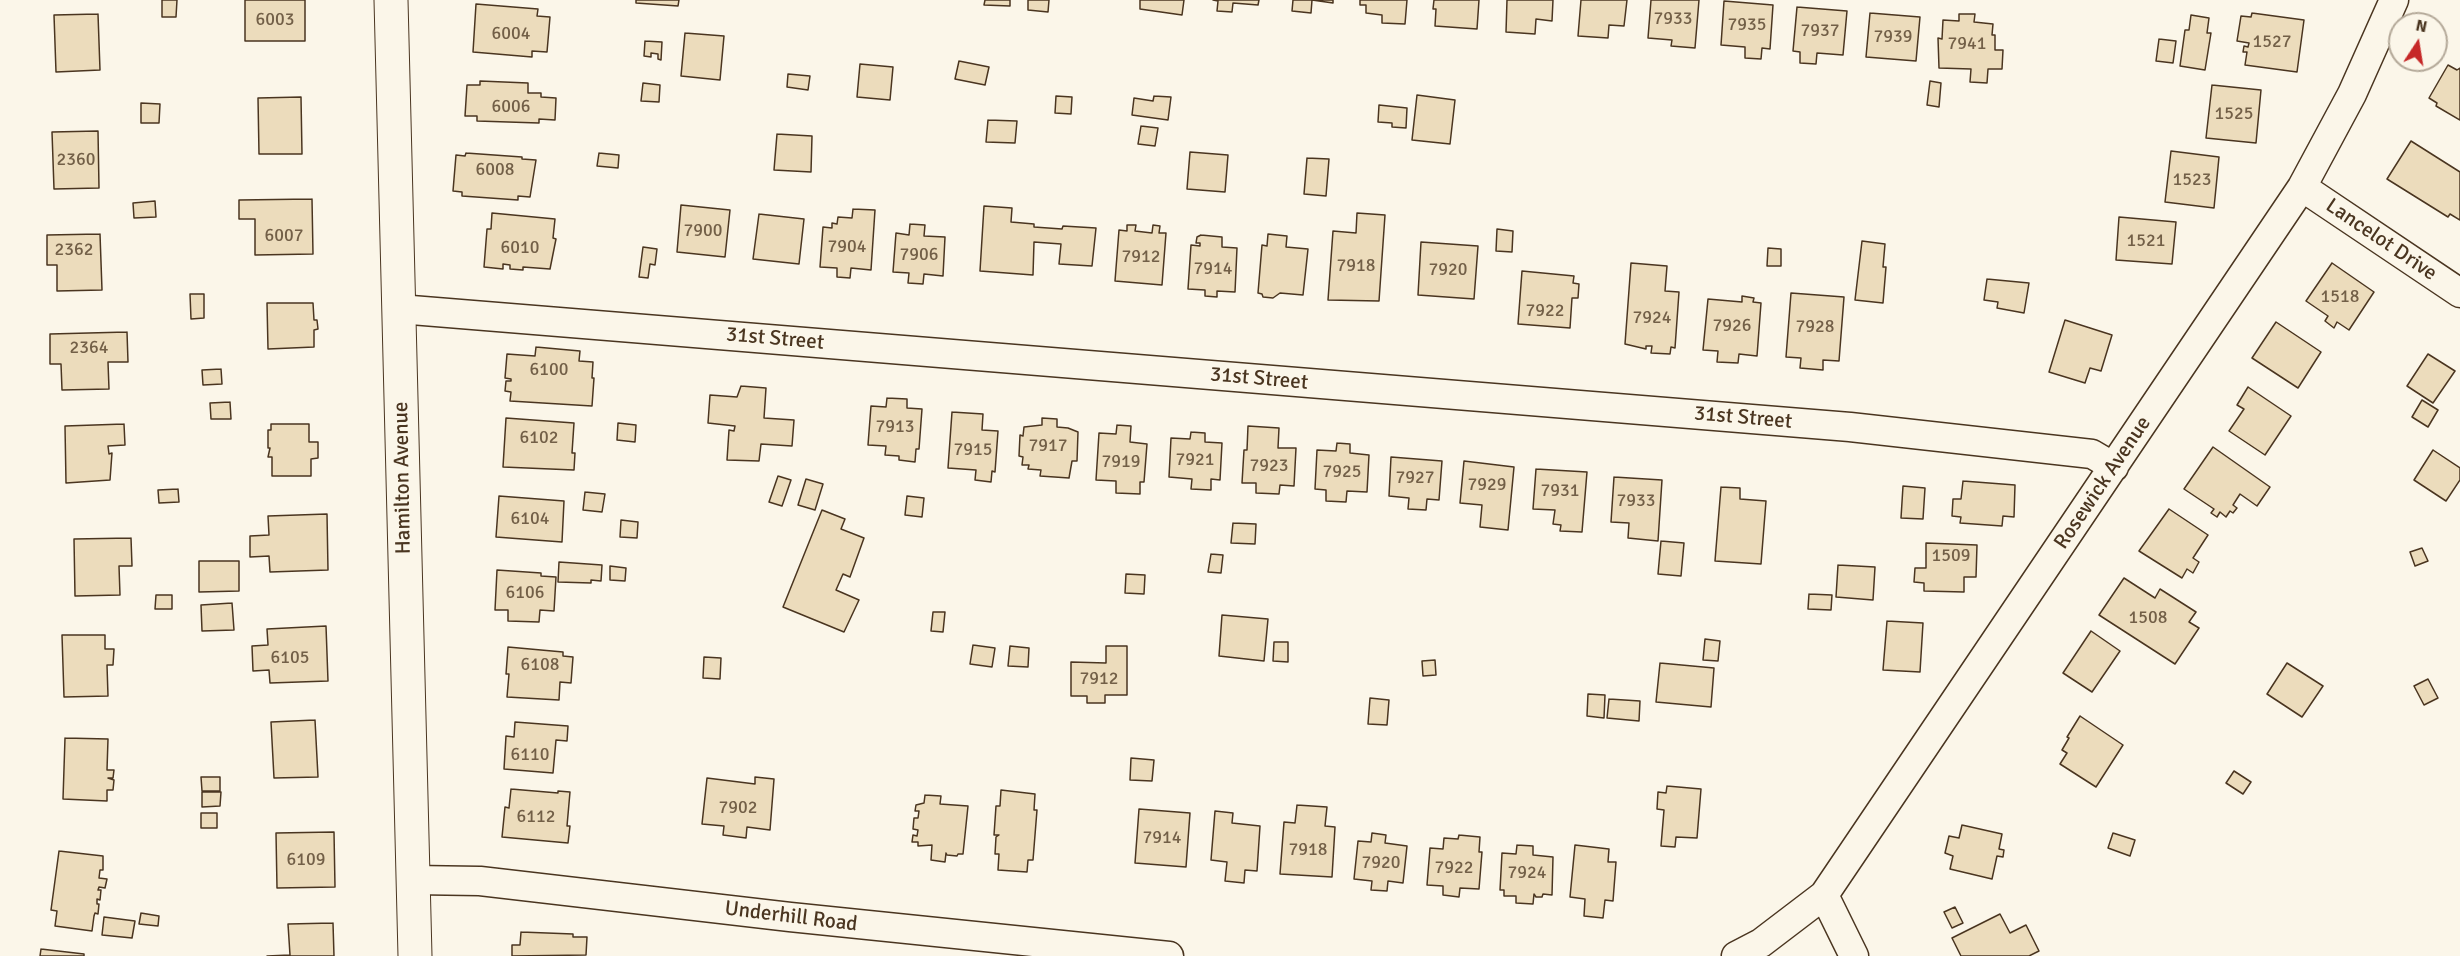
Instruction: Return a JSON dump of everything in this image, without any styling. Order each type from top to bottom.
[{"type":"street","name":"Hamilton Avenue","points":[[391,0],[415,956]]},
{"type":"street","name":"Rosewick Avenue","points":[[1824,895],[2302,187],[2352,94],[2394,0]]},
{"type":"street","name":"Lancelot Drive","points":[[2302,187],[2460,293]]},
{"type":"street","name":"31st Street","points":[[399,309],[1850,427],[2092,454],[2114,467]]},
{"type":"street","name":"Underhill Road","points":[[413,880],[480,881],[790,917],[1169,956]]},
{"type":"street","points":[[1736,956],[1761,943],[1824,895],[1854,956]]},
{"type":"building","points":[[162,0],[177,0],[176,17],[162,17]]},
{"type":"building","points":[[245,0],[305,0],[305,41],[245,41]]},
{"type":"building","points":[[636,0],[679,0],[678,6],[636,3]]},
{"type":"building","points":[[985,0],[1010,0],[1010,6],[984,5]]},
{"type":"building","points":[[1028,0],[1049,0],[1048,12],[1028,10]]},
{"type":"building","points":[[1140,0],[1184,0],[1182,15],[1140,9]]},
{"type":"building","points":[[1213,0],[1259,0],[1258,5],[1233,3],[1232,12],[1217,11],[1218,1]]},
{"type":"building","points":[[1293,0],[1312,0],[1311,13],[1292,11]]},
{"type":"building","points":[[1312,0],[1333,0],[1333,3]]},
{"type":"building","points":[[1360,0],[1407,0],[1405,24],[1382,23],[1382,15],[1366,13],[1366,5],[1360,5]]},
{"type":"building","points":[[1434,0],[1479,0],[1477,29],[1435,26]]},
{"type":"building","points":[[1507,0],[1553,0],[1552,21],[1536,19],[1535,34],[1506,32]]},
{"type":"building","points":[[1581,0],[1627,0],[1624,26],[1609,25],[1608,38],[1578,36]]},
{"type":"building","points":[[1651,0],[1699,0],[1695,48],[1671,46],[1672,40],[1648,38]]},
{"type":"building","points":[[1724,1],[1773,5],[1770,49],[1762,48],[1761,59],[1745,58],[1745,47],[1721,45]]},
{"type":"building","points":[[476,4],[538,9],[537,16],[550,17],[547,52],[532,51],[532,57],[473,52]]},
{"type":"building","points":[[1797,7],[1847,11],[1843,55],[1817,53],[1816,64],[1800,63],[1800,52],[1793,51]]},
{"type":"building","points":[[1870,13],[1920,17],[1916,61],[1866,57]]},
{"type":"building","points":[[2252,13],[2304,20],[2297,72],[2245,65],[2247,52],[2243,52],[2244,46],[2248,47],[2249,43],[2237,41],[2241,16],[2251,17]]},
{"type":"building","points":[[98,14],[100,70],[56,72],[54,15]]},
{"type":"building","points":[[1959,14],[1975,14],[1974,22],[1993,24],[1992,35],[1995,35],[1995,50],[2003,50],[2002,69],[1988,69],[1987,83],[1970,82],[1971,69],[1939,68],[1938,38],[1942,39],[1943,20],[1959,21]]},
{"type":"building","points":[[2191,15],[2209,18],[2207,33],[2211,33],[2205,70],[2180,66],[2185,30],[2189,30]]},
{"type":"building","points":[[685,33],[724,36],[720,80],[681,76]]},
{"type":"building","points":[[2159,39],[2176,41],[2173,63],[2156,61]]},
{"type":"building","points":[[645,41],[662,42],[661,60],[658,59],[658,54],[651,53],[651,57],[644,56]]},
{"type":"building","points":[[959,61],[989,67],[985,85],[955,79]]},
{"type":"building","points":[[860,64],[893,67],[890,100],[857,97]]},
{"type":"building","points":[[2448,65],[2457,70],[2460,68],[2460,120],[2436,106],[2437,103],[2429,98],[2444,72],[2448,72]]},
{"type":"building","points":[[788,74],[810,76],[808,90],[787,87]]},
{"type":"building","points":[[480,81],[528,83],[528,93],[541,93],[541,97],[556,98],[555,120],[539,119],[539,123],[477,121],[477,116],[465,116],[467,85],[480,85]]},
{"type":"building","points":[[1930,81],[1941,83],[1939,107],[1927,105]]},
{"type":"building","points":[[643,83],[660,85],[659,102],[641,101]]},
{"type":"building","points":[[2212,85],[2261,90],[2256,143],[2206,138]]},
{"type":"building","points":[[1417,95],[1455,100],[1450,144],[1412,140]]},
{"type":"building","points":[[1056,96],[1072,97],[1071,114],[1055,113]]},
{"type":"building","points":[[1154,96],[1171,97],[1168,120],[1132,115],[1134,98],[1153,101]]},
{"type":"building","points":[[301,97],[302,154],[259,154],[258,98]]},
{"type":"building","points":[[141,103],[160,104],[159,123],[141,123]]},
{"type":"building","points":[[1379,105],[1407,108],[1406,128],[1392,127],[1392,123],[1378,122]]},
{"type":"building","points":[[988,120],[1017,121],[1015,143],[986,142]]},
{"type":"building","points":[[1141,126],[1158,128],[1155,146],[1138,144]]},
{"type":"building","points":[[98,131],[99,188],[54,189],[52,132]]},
{"type":"building","points":[[777,134],[812,136],[811,172],[774,170]]},
{"type":"building","points":[[2411,141],[2460,172],[2460,220],[2450,214],[2448,217],[2387,179]]},
{"type":"building","points":[[2171,151],[2219,157],[2214,208],[2165,202]]},
{"type":"building","points":[[1190,152],[1228,155],[1225,192],[1187,189]]},
{"type":"building","points":[[466,153],[536,160],[530,197],[518,196],[518,200],[462,196],[462,192],[453,191],[456,155],[465,156]]},
{"type":"building","points":[[599,153],[619,155],[618,168],[597,166]]},
{"type":"building","points":[[1307,158],[1329,159],[1326,196],[1304,194]]},
{"type":"building","points":[[312,199],[313,254],[255,255],[255,219],[239,219],[239,200]]},
{"type":"building","points":[[155,201],[156,217],[134,218],[133,203]]},
{"type":"building","points":[[681,205],[730,210],[725,257],[677,252]]},
{"type":"building","points":[[984,206],[1012,208],[1011,222],[1034,224],[1034,227],[1096,228],[1092,266],[1059,264],[1061,244],[1034,242],[1033,275],[980,271]]},
{"type":"building","points":[[853,209],[875,210],[871,270],[851,268],[850,278],[837,277],[837,268],[820,267],[823,227],[832,228],[832,223],[837,224],[838,217],[852,218]]},
{"type":"building","points":[[492,213],[555,219],[553,238],[556,239],[550,269],[523,267],[523,270],[510,269],[510,265],[503,264],[503,269],[484,267],[487,229],[491,229]]},
{"type":"building","points":[[1357,213],[1385,215],[1379,301],[1328,300],[1333,231],[1356,233]]},
{"type":"building","points":[[759,214],[804,219],[799,264],[753,259]]},
{"type":"building","points":[[2119,217],[2176,222],[2172,264],[2116,260]]},
{"type":"building","points":[[910,224],[925,225],[924,236],[945,237],[943,276],[924,274],[923,284],[908,283],[909,273],[893,272],[896,233],[909,235]]},
{"type":"building","points":[[1127,225],[1136,225],[1135,231],[1152,233],[1153,225],[1160,226],[1159,233],[1166,233],[1162,285],[1115,281],[1119,230],[1127,231]]},
{"type":"building","points":[[1497,229],[1513,231],[1512,252],[1496,251]]},
{"type":"building","points":[[100,234],[102,290],[57,291],[57,265],[47,265],[47,235]]},
{"type":"building","points":[[1268,234],[1287,236],[1286,247],[1308,249],[1303,295],[1280,293],[1273,298],[1263,297],[1258,293],[1262,245],[1267,246]]},
{"type":"building","points":[[1201,235],[1222,237],[1222,247],[1237,248],[1235,292],[1217,291],[1217,297],[1205,296],[1205,290],[1188,289],[1191,245],[1200,246],[1200,243],[1196,243],[1197,237]]},
{"type":"building","points":[[1862,241],[1885,244],[1883,303],[1855,300]]},
{"type":"building","points":[[1421,242],[1478,246],[1474,299],[1418,295]]},
{"type":"building","points":[[643,247],[657,249],[655,265],[650,264],[648,278],[639,277]]},
{"type":"building","points":[[1768,248],[1781,249],[1781,266],[1767,266]]},
{"type":"building","points":[[1631,263],[1667,266],[1665,291],[1679,292],[1675,348],[1671,347],[1670,354],[1651,353],[1652,346],[1646,346],[1646,349],[1625,344]]},
{"type":"building","points":[[2332,263],[2374,292],[2349,330],[2337,322],[2334,328],[2325,321],[2328,316],[2306,301]]},
{"type":"building","points":[[1522,271],[1574,276],[1573,283],[1579,284],[1578,298],[1572,298],[1570,328],[1518,324]]},
{"type":"building","points":[[1987,279],[2029,283],[2024,313],[1997,308],[1998,302],[1984,300]]},
{"type":"building","points":[[1791,293],[1844,297],[1839,361],[1823,360],[1823,370],[1800,368],[1801,358],[1786,357]]},
{"type":"building","points":[[190,294],[204,294],[204,318],[191,319]]},
{"type":"building","points":[[1742,296],[1754,298],[1753,302],[1761,303],[1757,356],[1739,354],[1738,363],[1717,362],[1718,351],[1703,350],[1708,299],[1742,302]]},
{"type":"building","points":[[267,303],[313,303],[314,320],[317,320],[318,329],[314,330],[314,347],[268,349]]},
{"type":"building","points":[[2065,320],[2112,335],[2101,371],[2090,368],[2085,383],[2049,372]]},
{"type":"building","points":[[2276,322],[2321,352],[2298,388],[2252,358]]},
{"type":"building","points":[[127,332],[128,362],[108,362],[109,389],[62,390],[61,364],[50,364],[50,334]]},
{"type":"building","points":[[536,347],[580,351],[579,361],[593,362],[592,406],[510,401],[511,392],[505,391],[506,381],[511,381],[505,378],[507,354],[535,356]]},
{"type":"building","points":[[2428,354],[2455,371],[2433,403],[2407,386]]},
{"type":"building","points":[[221,369],[222,384],[203,385],[202,370]]},
{"type":"building","points":[[741,386],[766,388],[764,418],[794,420],[792,446],[761,444],[759,461],[727,460],[729,430],[734,431],[735,426],[708,423],[710,395],[737,397]]},
{"type":"building","points":[[2248,387],[2291,416],[2265,455],[2229,431],[2244,409],[2237,405]]},
{"type":"building","points":[[887,398],[907,399],[907,408],[922,409],[919,449],[916,449],[915,462],[899,460],[899,456],[885,455],[886,446],[868,445],[871,406],[886,407]]},
{"type":"building","points":[[2422,400],[2438,410],[2428,427],[2412,417]]},
{"type":"building","points":[[230,402],[231,419],[211,419],[210,403]]},
{"type":"building","points":[[952,412],[983,414],[982,430],[998,431],[995,472],[992,471],[991,482],[975,480],[976,470],[948,468]]},
{"type":"building","points":[[506,418],[574,423],[572,453],[575,453],[574,470],[503,467]]},
{"type":"building","points":[[1042,418],[1057,419],[1057,427],[1078,432],[1077,461],[1072,461],[1069,478],[1040,476],[1041,470],[1028,469],[1029,465],[1022,465],[1023,457],[1019,456],[1020,435],[1023,436],[1024,427],[1042,425]]},
{"type":"building","points":[[618,423],[636,425],[635,442],[617,440]]},
{"type":"building","points":[[124,424],[125,445],[108,446],[109,454],[112,453],[110,480],[66,483],[65,426]]},
{"type":"building","points":[[271,424],[309,424],[309,442],[318,442],[318,458],[311,459],[311,476],[272,476],[272,457],[268,457],[270,448],[268,448],[268,430],[271,430]]},
{"type":"building","points":[[1117,425],[1131,426],[1130,442],[1147,444],[1144,482],[1140,482],[1140,494],[1116,493],[1116,481],[1096,480],[1099,433],[1116,434]]},
{"type":"building","points":[[1248,426],[1279,428],[1278,448],[1296,448],[1294,486],[1280,485],[1279,494],[1256,493],[1256,483],[1242,483]]},
{"type":"building","points":[[1191,432],[1205,433],[1205,442],[1222,443],[1220,480],[1211,479],[1211,490],[1191,489],[1192,479],[1169,477],[1171,438],[1190,439]]},
{"type":"building","points":[[1337,443],[1350,444],[1350,453],[1369,455],[1367,492],[1347,491],[1346,502],[1326,501],[1326,490],[1315,489],[1317,450],[1336,451]]},
{"type":"building","points":[[2213,447],[2270,487],[2257,506],[2240,494],[2233,505],[2237,508],[2233,513],[2230,511],[2226,517],[2220,512],[2217,517],[2211,513],[2214,509],[2184,489]]},
{"type":"building","points":[[2433,450],[2460,468],[2460,480],[2446,501],[2414,480]]},
{"type":"building","points":[[1391,457],[1442,461],[1439,500],[1427,499],[1426,510],[1408,509],[1409,498],[1389,496]]},
{"type":"building","points":[[1464,461],[1514,467],[1508,530],[1480,527],[1482,505],[1460,503]]},
{"type":"building","points":[[1536,469],[1587,472],[1582,532],[1560,531],[1561,525],[1553,524],[1555,510],[1533,509]]},
{"type":"building","points":[[778,476],[791,480],[782,506],[769,502]]},
{"type":"building","points":[[1614,477],[1662,480],[1658,541],[1628,538],[1629,523],[1611,522]]},
{"type":"building","points":[[806,479],[823,484],[815,510],[798,505]]},
{"type":"building","points":[[1963,481],[2015,485],[2014,517],[2003,516],[2002,526],[1960,523],[1961,517],[1952,516],[1953,499],[1961,499]]},
{"type":"building","points":[[1903,486],[1925,488],[1923,519],[1901,518]]},
{"type":"building","points":[[1721,487],[1740,488],[1740,499],[1766,501],[1761,564],[1715,561]]},
{"type":"building","points":[[178,489],[179,502],[159,503],[158,490]]},
{"type":"building","points":[[585,492],[605,494],[602,512],[583,510]]},
{"type":"building","points":[[499,496],[564,501],[562,542],[496,537]]},
{"type":"building","points":[[907,496],[924,498],[922,517],[905,515]]},
{"type":"building","points":[[2169,509],[2208,535],[2193,558],[2199,562],[2193,573],[2187,569],[2182,578],[2139,551]]},
{"type":"building","points":[[822,510],[845,519],[841,529],[864,538],[850,577],[843,574],[836,590],[859,600],[844,632],[783,607]]},
{"type":"building","points":[[327,514],[328,570],[270,572],[269,556],[250,557],[250,536],[269,535],[268,516]]},
{"type":"building","points":[[621,520],[638,522],[637,538],[620,537]]},
{"type":"building","points":[[1233,523],[1256,524],[1255,544],[1231,543]]},
{"type":"building","points":[[131,538],[132,566],[119,566],[120,595],[75,596],[74,539]]},
{"type":"building","points":[[1661,541],[1684,543],[1681,576],[1658,574]]},
{"type":"building","points":[[1926,543],[1977,545],[1976,577],[1964,577],[1964,592],[1924,591],[1924,583],[1914,582],[1915,568],[1926,568]]},
{"type":"building","points":[[2422,548],[2428,561],[2415,566],[2410,552]]},
{"type":"building","points":[[1211,554],[1223,555],[1221,573],[1208,572]]},
{"type":"building","points":[[199,561],[239,561],[239,591],[199,592]]},
{"type":"building","points":[[559,562],[602,565],[601,581],[558,582]]},
{"type":"building","points":[[1838,565],[1875,567],[1873,600],[1836,597]]},
{"type":"building","points":[[610,566],[626,568],[625,581],[610,580]]},
{"type":"building","points":[[497,570],[541,573],[541,576],[556,577],[554,611],[540,610],[539,622],[508,621],[508,610],[495,610]]},
{"type":"building","points":[[1126,574],[1145,575],[1144,594],[1125,593]]},
{"type":"building","points":[[2124,578],[2155,598],[2160,589],[2196,612],[2189,622],[2199,628],[2175,664],[2099,615]]},
{"type":"building","points":[[1809,594],[1832,595],[1831,610],[1808,609]]},
{"type":"building","points":[[156,595],[172,595],[172,609],[155,609]]},
{"type":"building","points":[[232,603],[234,630],[202,631],[201,605]]},
{"type":"building","points":[[933,612],[945,612],[943,632],[931,631]]},
{"type":"building","points":[[1222,615],[1268,619],[1264,661],[1219,656]]},
{"type":"building","points":[[1887,621],[1923,623],[1920,672],[1883,670]]},
{"type":"building","points":[[326,626],[328,681],[270,683],[269,670],[253,671],[252,646],[268,645],[267,629]]},
{"type":"building","points":[[2091,631],[2120,651],[2092,692],[2063,673]]},
{"type":"building","points":[[62,635],[105,635],[105,649],[114,649],[113,665],[107,665],[108,696],[64,697]]},
{"type":"building","points":[[1705,639],[1720,641],[1718,661],[1703,660]]},
{"type":"building","points":[[1274,642],[1288,642],[1288,662],[1273,661]]},
{"type":"building","points":[[973,645],[995,648],[992,667],[970,664]]},
{"type":"building","points":[[1010,646],[1029,648],[1028,667],[1008,666]]},
{"type":"building","points":[[1106,646],[1127,646],[1127,695],[1105,695],[1105,703],[1087,703],[1087,696],[1071,696],[1071,662],[1106,663]]},
{"type":"building","points":[[508,647],[563,652],[563,656],[573,657],[571,683],[560,682],[559,700],[507,697]]},
{"type":"building","points":[[704,657],[721,658],[720,679],[703,678]]},
{"type":"building","points":[[1435,660],[1436,675],[1423,676],[1422,661]]},
{"type":"building","points":[[1660,663],[1714,668],[1711,707],[1656,702]]},
{"type":"building","points":[[2287,663],[2323,686],[2302,717],[2267,694]]},
{"type":"building","points":[[2428,679],[2438,698],[2424,705],[2414,686]]},
{"type":"building","points":[[1588,694],[1605,695],[1604,718],[1587,716]]},
{"type":"building","points":[[1370,698],[1389,700],[1387,725],[1368,724]]},
{"type":"building","points":[[1609,699],[1640,701],[1639,721],[1607,718]]},
{"type":"building","points":[[2080,716],[2123,745],[2096,787],[2060,764],[2067,753],[2062,750],[2069,738],[2067,737]]},
{"type":"building","points":[[315,720],[318,777],[274,778],[271,722]]},
{"type":"building","points":[[515,722],[568,726],[567,741],[556,740],[553,773],[504,769],[506,736],[514,737]]},
{"type":"building","points":[[65,738],[108,739],[107,770],[114,770],[113,778],[108,778],[114,780],[113,790],[107,790],[107,801],[63,799]]},
{"type":"building","points":[[1131,758],[1154,760],[1152,781],[1130,780]]},
{"type":"building","points":[[2234,771],[2251,782],[2243,794],[2226,783]]},
{"type":"building","points":[[201,777],[220,777],[220,791],[202,791]]},
{"type":"building","points":[[755,777],[774,779],[770,830],[747,827],[746,838],[723,835],[724,826],[702,824],[707,778],[755,784]]},
{"type":"building","points":[[1667,786],[1701,789],[1697,838],[1676,837],[1675,847],[1661,846],[1664,810],[1657,809],[1658,792],[1666,793]]},
{"type":"building","points":[[511,789],[570,792],[568,843],[502,837],[505,807],[509,808]]},
{"type":"building","points":[[1001,790],[1035,794],[1034,810],[1037,810],[1033,860],[1028,860],[1027,872],[998,870],[999,854],[995,854],[996,837],[999,835],[994,835],[996,806],[1000,806]]},
{"type":"building","points":[[202,792],[221,792],[220,806],[202,807]]},
{"type":"building","points":[[925,795],[941,796],[940,804],[968,806],[963,854],[957,856],[946,853],[945,862],[931,860],[932,845],[918,846],[918,842],[912,842],[913,835],[917,836],[918,830],[913,829],[914,818],[918,818],[919,811],[915,811],[916,805],[924,803]]},
{"type":"building","points":[[1297,805],[1327,807],[1325,826],[1335,827],[1332,877],[1280,874],[1284,822],[1295,823]]},
{"type":"building","points":[[1139,809],[1190,813],[1186,867],[1135,863]]},
{"type":"building","points":[[1215,811],[1233,813],[1232,823],[1260,826],[1257,871],[1245,870],[1244,883],[1225,881],[1227,862],[1211,860]]},
{"type":"building","points":[[201,813],[217,813],[217,828],[201,828]]},
{"type":"building","points":[[1962,825],[2002,834],[1999,849],[2004,850],[2003,857],[1997,856],[1992,879],[1950,869],[1953,856],[1945,853],[1949,836],[1959,838]]},
{"type":"building","points":[[334,832],[335,887],[277,888],[276,833]]},
{"type":"building","points":[[1372,833],[1386,835],[1385,843],[1407,846],[1403,883],[1388,881],[1387,891],[1371,890],[1372,881],[1354,879],[1358,841],[1371,842]]},
{"type":"building","points":[[2113,833],[2135,840],[2130,856],[2108,848]]},
{"type":"building","points":[[1459,835],[1480,837],[1479,852],[1482,852],[1479,889],[1460,888],[1459,897],[1443,895],[1443,886],[1427,885],[1430,848],[1443,849],[1444,838],[1458,839]]},
{"type":"building","points":[[1517,845],[1533,846],[1533,855],[1553,857],[1552,895],[1543,894],[1542,897],[1536,897],[1534,894],[1533,904],[1516,903],[1516,896],[1504,896],[1504,890],[1500,890],[1502,853],[1516,854]]},
{"type":"building","points":[[1575,845],[1609,849],[1608,862],[1616,862],[1613,901],[1605,900],[1603,918],[1584,916],[1585,899],[1570,897]]},
{"type":"building","points":[[59,851],[103,856],[103,870],[100,870],[99,878],[107,879],[105,888],[99,887],[98,890],[101,890],[100,900],[97,899],[98,914],[95,913],[92,931],[55,926],[57,911],[51,910]]},
{"type":"building","points":[[1955,907],[1963,923],[1952,928],[1944,912]]},
{"type":"building","points":[[141,913],[159,916],[158,926],[139,924]]},
{"type":"building","points":[[2000,914],[2010,933],[2026,925],[2039,951],[2029,956],[1961,956],[1952,938]]},
{"type":"building","points":[[104,917],[135,921],[132,938],[102,935]]},
{"type":"building","points":[[333,923],[334,956],[267,956],[290,955],[288,924]]},
{"type":"building","points":[[521,932],[573,934],[573,937],[587,937],[586,955],[512,956],[512,945],[520,945]]},
{"type":"building","points":[[41,949],[84,954],[84,956],[40,956]]}]
